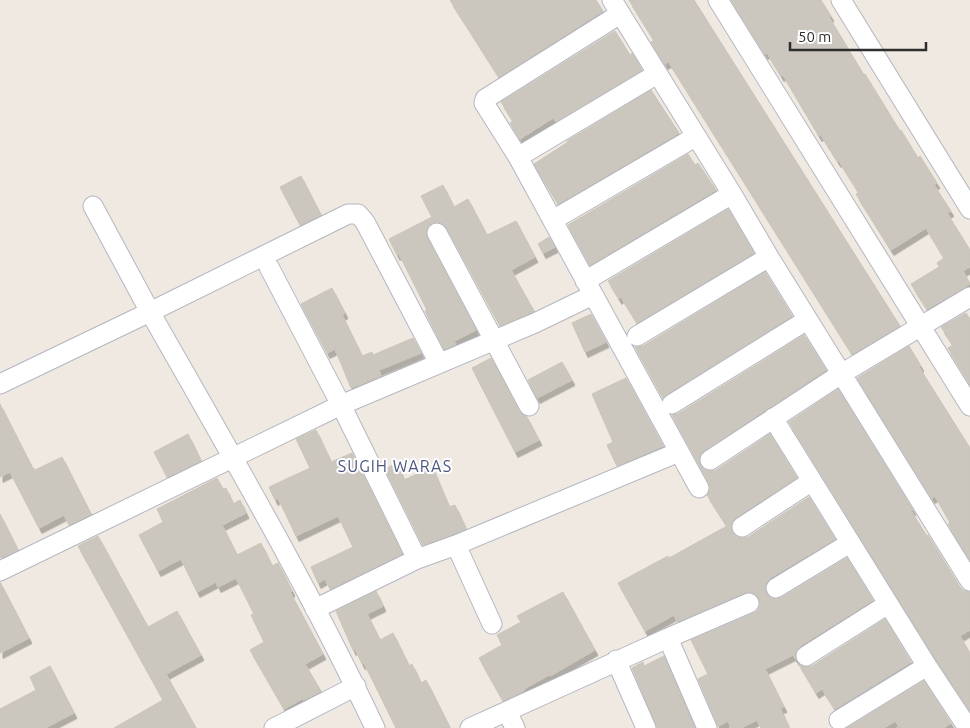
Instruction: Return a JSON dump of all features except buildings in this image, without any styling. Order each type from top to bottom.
[{"type":"street","points":[[841,0],[967,197]]},
{"type":"street","points":[[721,1],[970,406]]},
{"type":"street","points":[[700,488],[518,157],[484,104],[484,100],[616,7],[732,194],[768,257],[970,581]]},
{"type":"street","points":[[518,157],[657,74]]},
{"type":"street","points":[[553,220],[695,137]]},
{"type":"street","points":[[0,571],[341,405],[535,323],[732,194]]},
{"type":"street","points":[[93,206],[315,609],[356,686],[375,728]]},
{"type":"street","points":[[0,384],[333,221],[354,213],[362,218],[439,363]]},
{"type":"street","points":[[437,233],[529,406]]},
{"type":"street","points":[[637,336],[768,257]]},
{"type":"street","points":[[270,267],[417,559]]},
{"type":"street","points":[[710,460],[841,374],[970,297]]},
{"type":"street","points":[[672,404],[807,320]]},
{"type":"street","points":[[773,418],[964,724]]},
{"type":"street","points":[[315,609],[417,559],[456,545],[679,452]]},
{"type":"street","points":[[742,527],[812,481]]},
{"type":"street","points":[[776,588],[850,543]]},
{"type":"street","points":[[456,545],[492,624]]},
{"type":"street","points":[[470,728],[616,660],[749,603]]},
{"type":"street","points":[[806,656],[888,604]]},
{"type":"street","points":[[668,638],[706,728]]},
{"type":"street","points":[[616,660],[646,728]]},
{"type":"street","points":[[839,720],[927,666]]},
{"type":"street","points":[[274,728],[356,686]]},
{"type":"street","points":[[507,711],[515,728]]},
{"type":"district","name":"SUGIH WARAS","points":[[395,466]]}]
